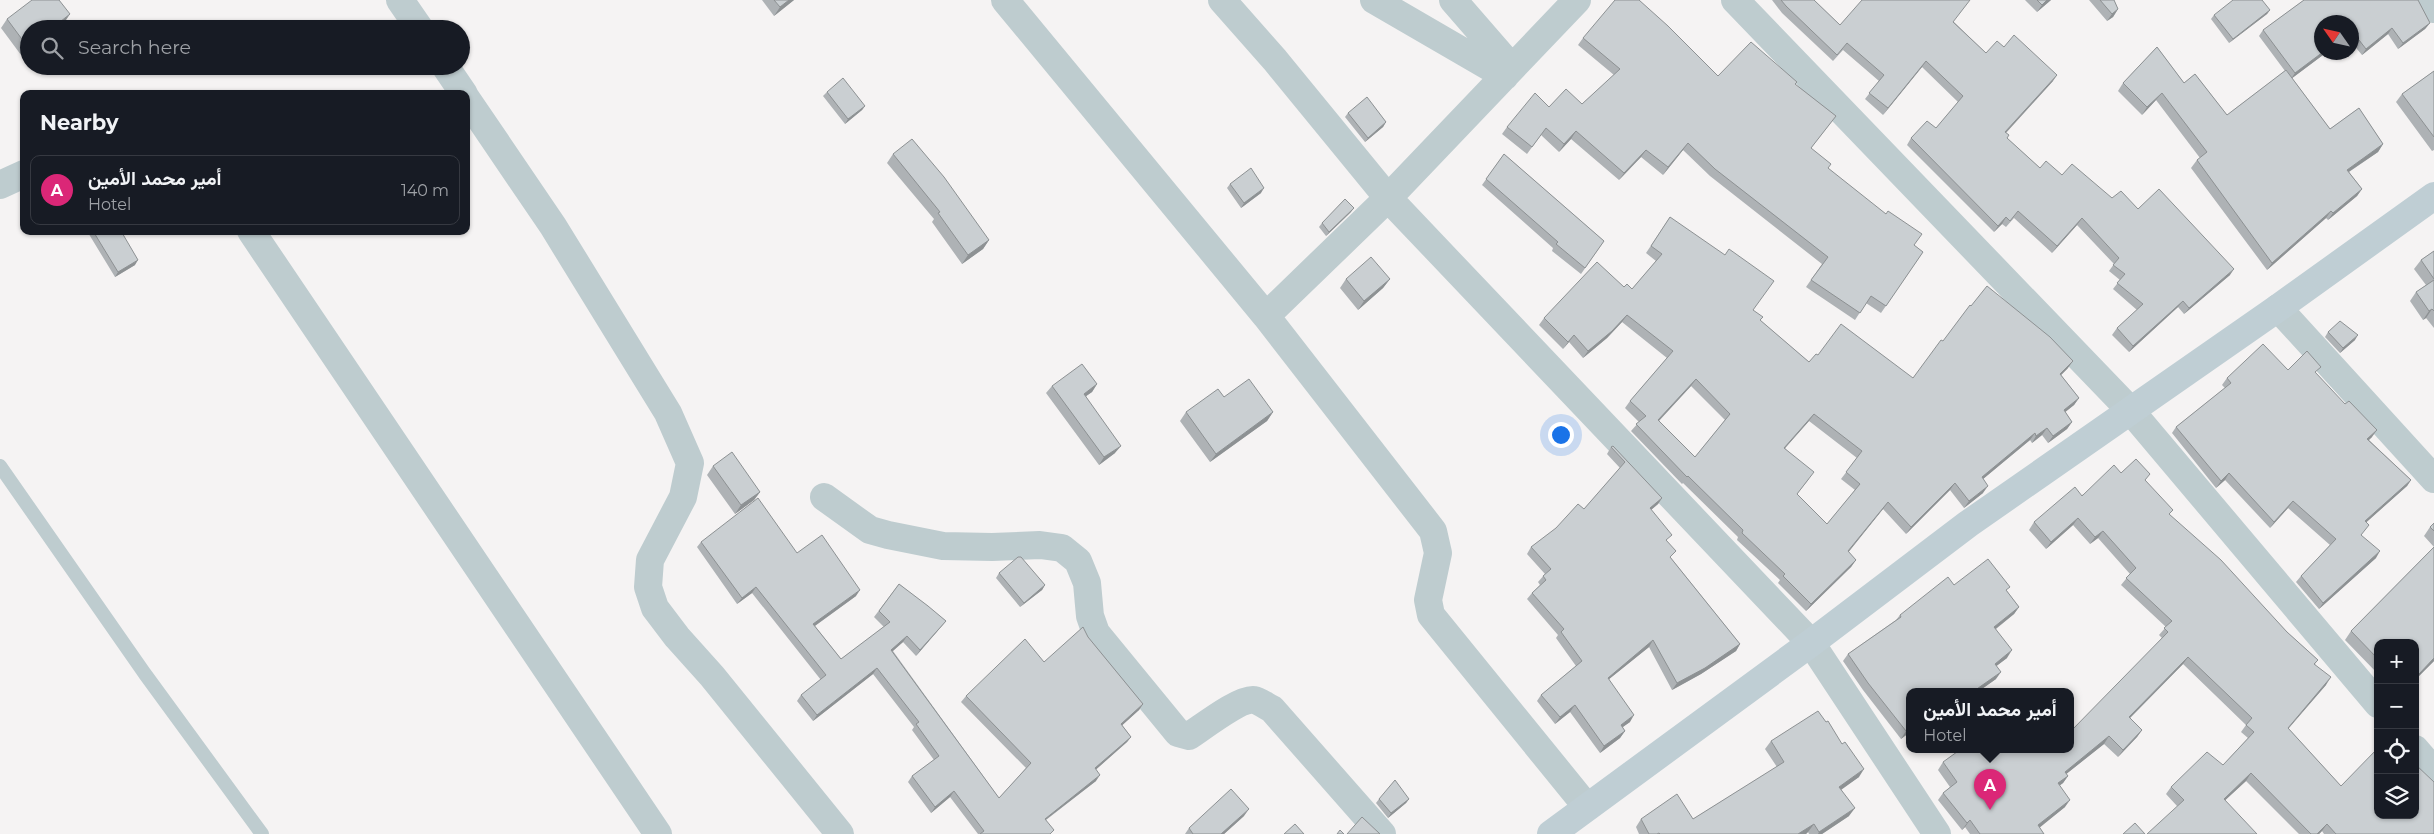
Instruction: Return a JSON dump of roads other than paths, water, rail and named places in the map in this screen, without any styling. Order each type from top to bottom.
[{"type":"street","points":[[400,0],[414,20]]},
{"type":"street","points":[[1005,0],[1266,316],[1433,531],[1438,553],[1428,600],[1431,615],[1587,807]]},
{"type":"street","points":[[1222,0],[1275,60],[1388,198],[1811,643],[1937,834]]},
{"type":"street","points":[[1374,0],[1508,72]]},
{"type":"street","points":[[1453,0],[1508,72]]},
{"type":"street","points":[[1266,316],[1388,198],[1577,0]]},
{"type":"street","points":[[1735,0],[2130,410],[2374,699]]},
{"type":"street","points":[[2427,0],[2434,9]]},
{"type":"street","points":[[451,75],[461,90]]},
{"type":"street","points":[[470,104],[553,226],[668,413],[690,462],[683,497],[650,560],[648,588],[655,608],[677,638],[712,676],[840,834]]},
{"type":"street","points":[[0,184],[20,176]]},
{"type":"street","points":[[1551,834],[1811,643],[1968,524],[2278,308],[2434,196]]},
{"type":"street","points":[[253,235],[658,834]]},
{"type":"street","points":[[2278,308],[2434,479]]},
{"type":"street","points":[[824,497],[870,530],[888,535],[943,546],[1040,545],[1062,548],[1078,561],[1087,583],[1090,616],[1096,634],[1178,733],[1189,736],[1216,720],[1237,703],[1254,700],[1272,710],[1382,834]]},
{"type":"street","points":[[2419,754],[2434,771]]},
{"type":"lane","points":[[0,466],[145,674],[262,834]]},
{"type":"place","name":"أمير محمد الأمين","points":[[1990,810]]}]
